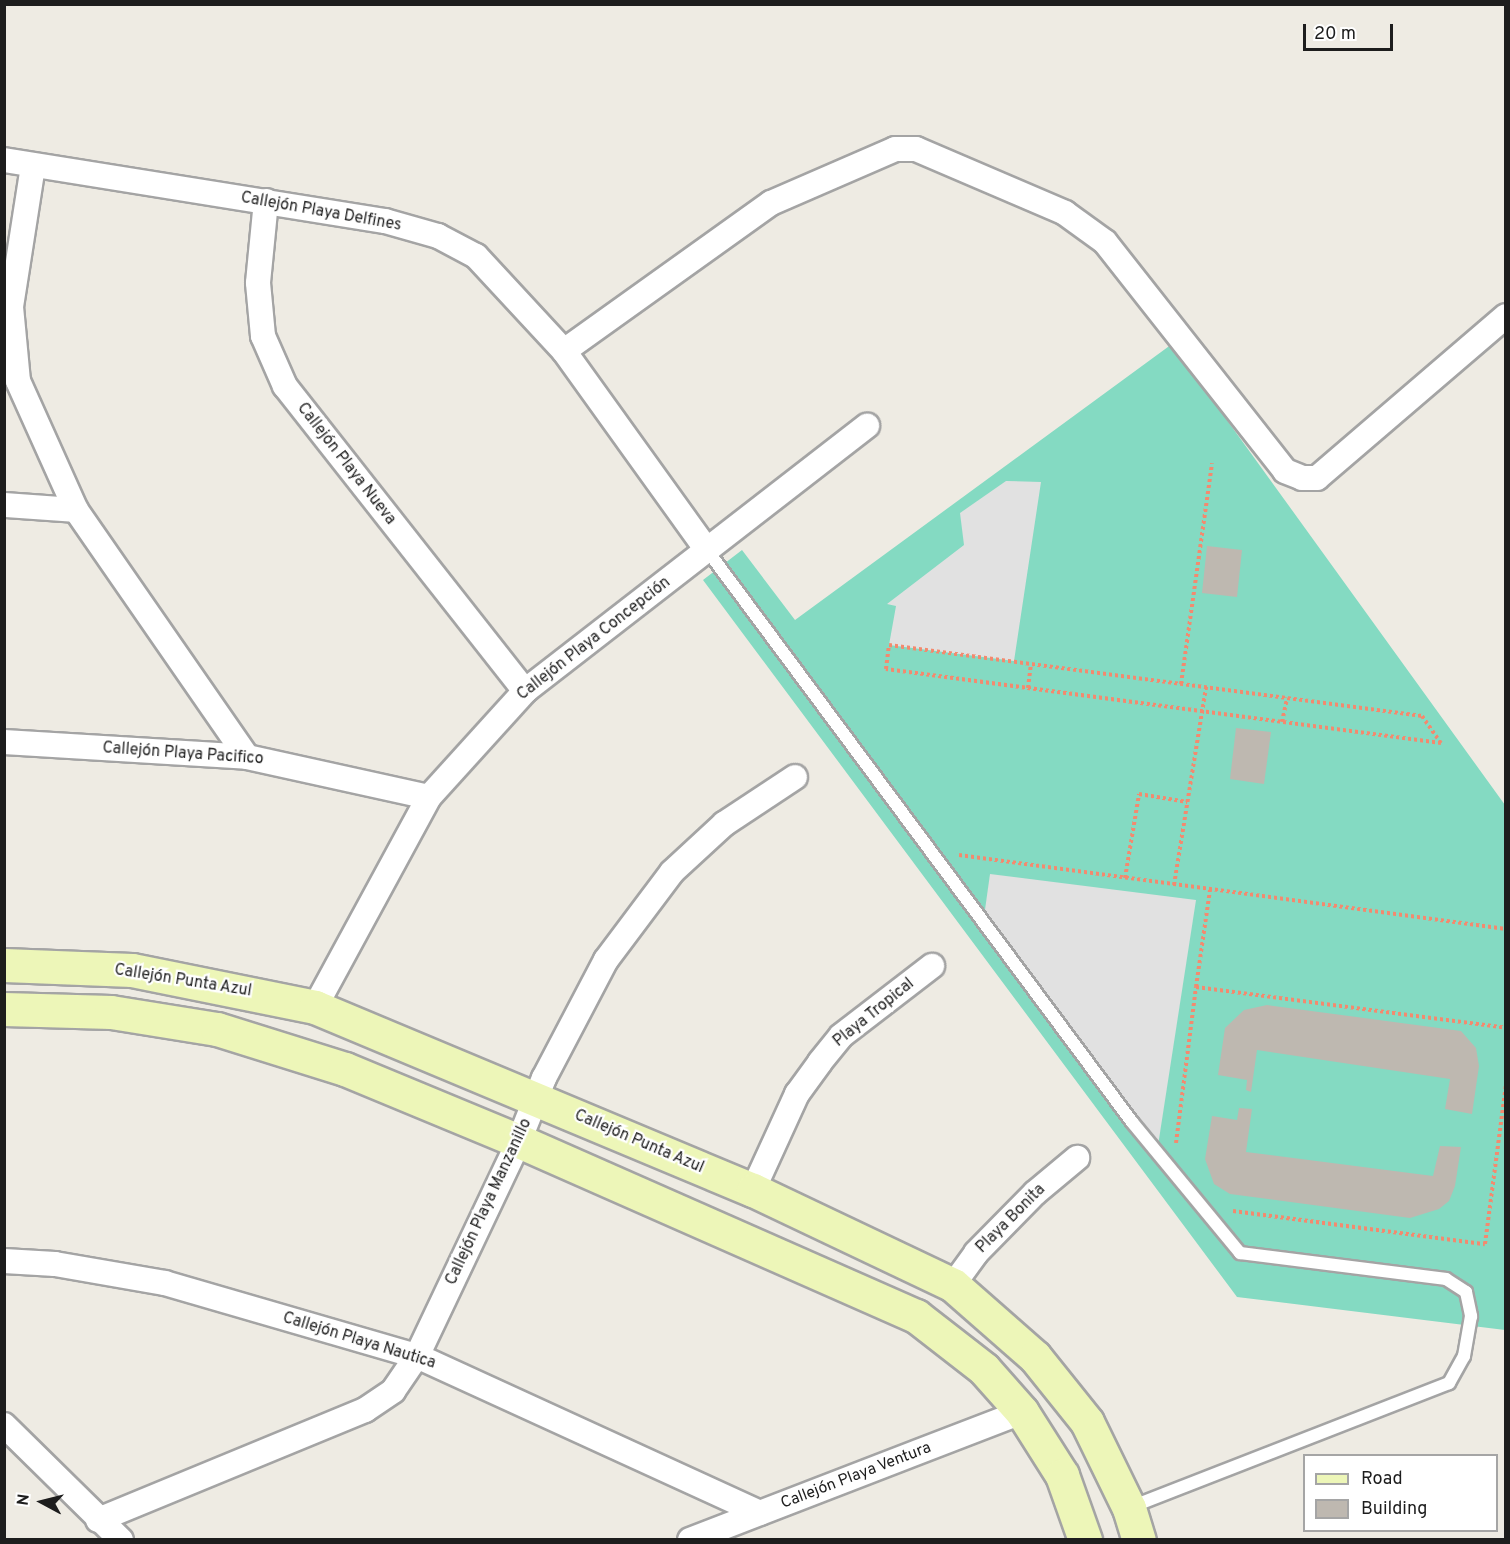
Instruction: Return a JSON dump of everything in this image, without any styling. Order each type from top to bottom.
[{"type":"street","points":[[564,351],[771,203],[895,148],[916,149],[1065,213],[1105,242],[1285,471],[1302,478],[1317,478],[1506,316]]},
{"type":"street","name":"Callejón Playa Delfines","points":[[4,160],[385,221],[457,246],[476,256],[498,276],[564,351],[707,550]]},
{"type":"street","points":[[33,166],[11,307],[18,381],[76,510],[247,756]]},
{"type":"street","name":"Callejón Playa Nueva","points":[[266,201],[258,283],[263,336],[285,386],[525,691]]},
{"type":"street","name":"Callejón Playa Concepción","points":[[315,1007],[429,797],[525,691],[867,426]]},
{"type":"street","points":[[4,505],[76,510]]},
{"type":"street","name":"Callejón Playa Pacifico","points":[[4,742],[247,756],[429,797]]},
{"type":"street","name":"Callejón Playa Manzanillo","points":[[98,1520],[365,1410],[393,1391],[417,1356],[519,1141],[536,1098],[606,960],[672,872],[724,824],[795,777]]},
{"type":"street","name":"Callejón Punta Azul","points":[[4,965],[132,970],[315,1007],[753,1190],[953,1285],[1035,1357],[1079,1412],[1130,1508],[1139,1539]]},
{"type":"street","name":"Playa Tropical","points":[[753,1190],[797,1094],[820,1062],[841,1036],[932,966]]},
{"type":"street","points":[[4,1009],[111,1012],[217,1029],[345,1069],[519,1141],[916,1316],[984,1369],[1022,1412],[1062,1474],[1085,1539]]},
{"type":"street","name":"Playa Bonita","points":[[953,1285],[976,1253],[1027,1200],[1077,1158]]},
{"type":"street","name":"Callejón Playa Nautica","points":[[4,1261],[90,1268],[165,1283],[417,1356],[760,1513]]},
{"type":"street","name":"Callejón Playa Ventura","points":[[690,1539],[1022,1412]]},
{"type":"street","points":[[4,1425],[98,1520],[121,1539]]},
{"type":"lane","points":[[707,550],[1125,1113],[1240,1253],[1446,1279],[1466,1292],[1471,1316],[1464,1356],[1449,1383],[1130,1508]]},
{"type":"path","points":[[1181,684],[1212,463]]},
{"type":"path","points":[[889,645],[1181,684],[1422,716],[1441,743],[886,669],[889,645]]},
{"type":"path","points":[[1028,688],[1031,664]]},
{"type":"path","points":[[1174,885],[1206,687]]},
{"type":"path","points":[[1282,722],[1287,698]]},
{"type":"path","points":[[1125,878],[1139,794],[1187,802]]},
{"type":"path","points":[[959,855],[1506,928]]},
{"type":"path","points":[[1176,1146],[1210,890]]},
{"type":"path","points":[[1196,987],[1506,1028]]},
{"type":"path","points":[[1224,1210],[1485,1244],[1506,1084]]},
{"type":"green space","points":[[1172,344],[1505,805],[1505,1330],[1237,1297],[703,580],[742,550],[795,620]]},
{"type":"shaded area","points":[[1006,481],[1041,482],[1014,661],[889,645],[896,606],[887,604],[964,545],[960,513]]},
{"type":"shaded area","points":[[990,874],[1196,900],[1157,1152],[983,924]]},
{"type":"building","points":[[1207,546],[1242,550],[1237,597],[1202,593]]},
{"type":"building","points":[[1236,728],[1271,732],[1264,784],[1230,779]]},
{"type":"building","points":[[1267,1005],[1461,1031],[1476,1048],[1479,1066],[1472,1114],[1445,1109],[1450,1079],[1257,1050],[1251,1092],[1246,1090],[1247,1080],[1218,1075],[1225,1028],[1244,1010]]},
{"type":"building","points":[[1239,1108],[1252,1109],[1246,1152],[1433,1176],[1440,1146],[1461,1147],[1455,1186],[1449,1201],[1439,1209],[1410,1218],[1230,1194],[1214,1184],[1205,1159],[1212,1116],[1237,1120]]}]
